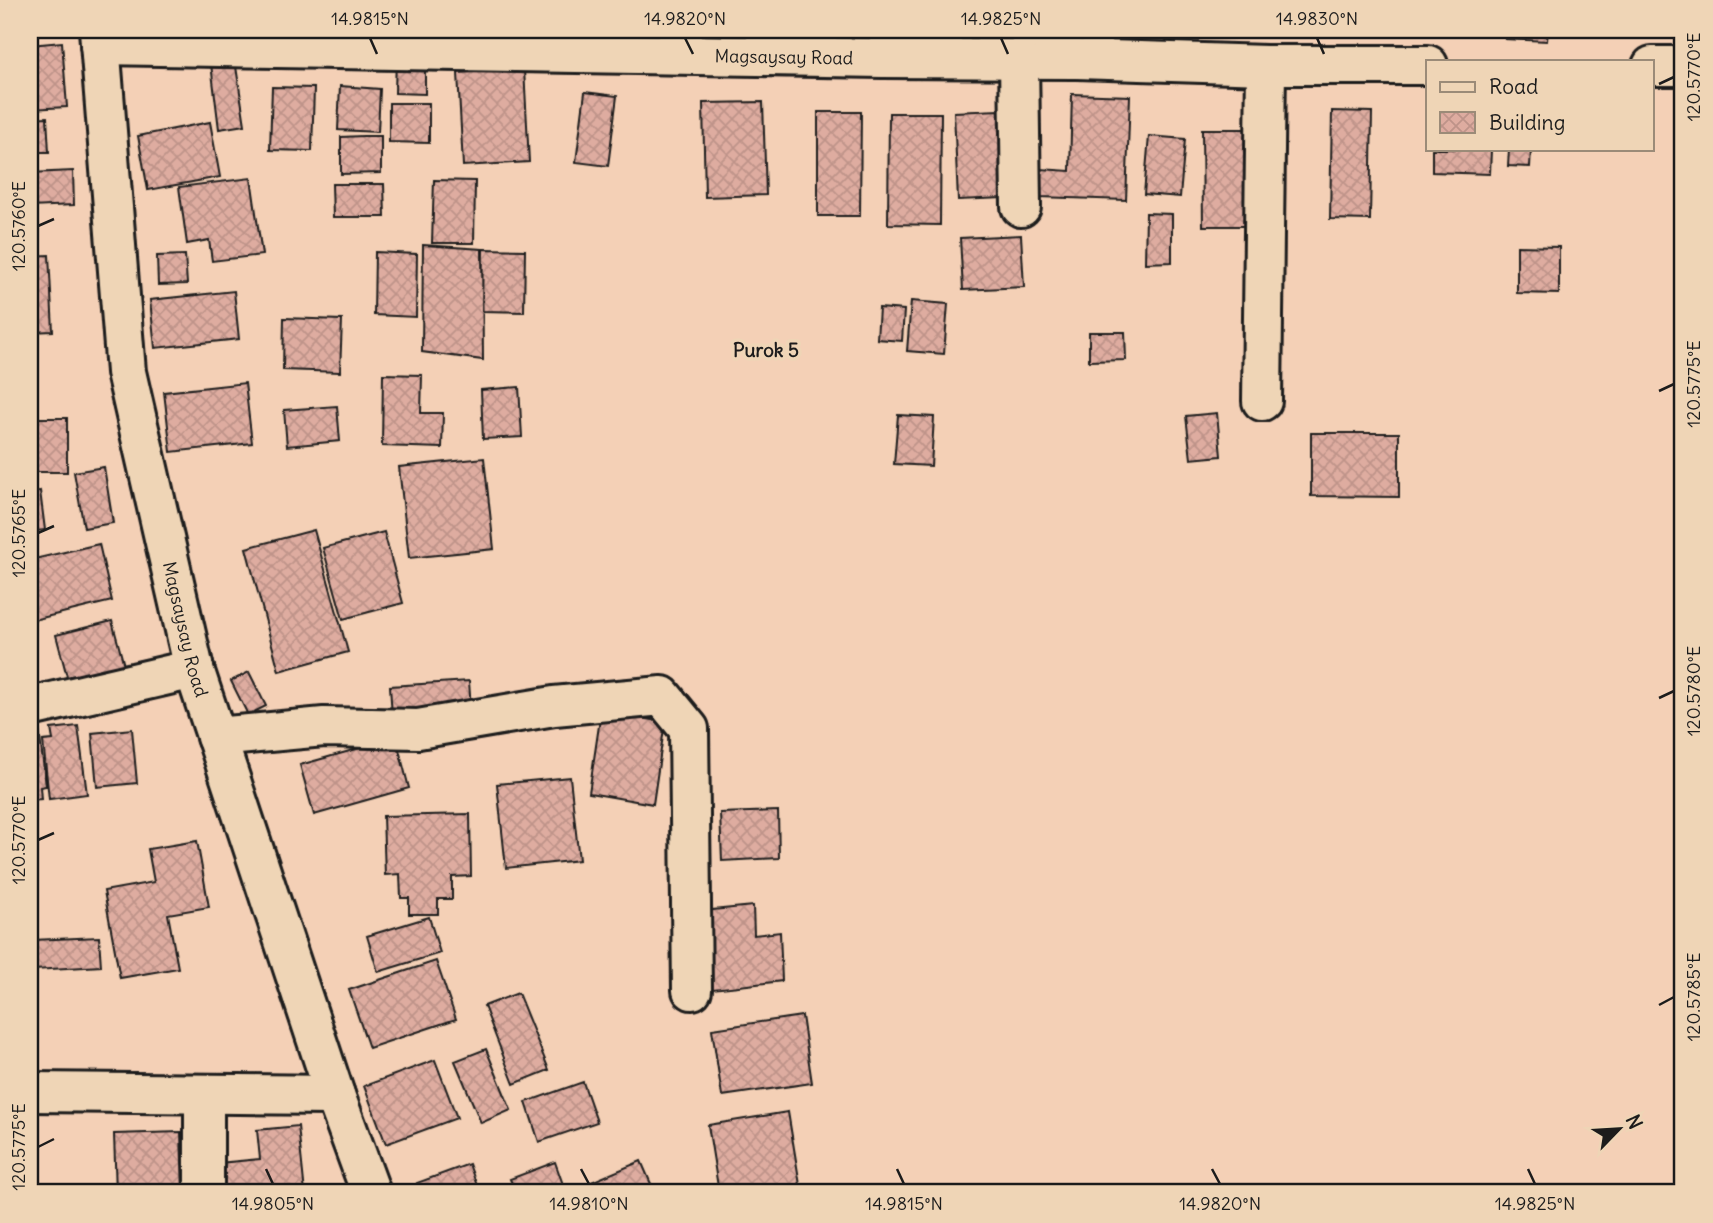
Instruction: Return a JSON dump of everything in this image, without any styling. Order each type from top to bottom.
[{"type":"street","name":"Magsaysay Road","points":[[371,1193],[335,1095],[194,669],[126,372],[100,37],[1019,59],[1077,44],[1266,65],[1426,65]]},
{"type":"street","points":[[1019,59],[1021,208]]},
{"type":"street","points":[[1262,401],[1266,65]]},
{"type":"street","points":[[1654,66],[1683,66]]},
{"type":"street","points":[[30,707],[194,669]]},
{"type":"street","points":[[216,737],[324,727],[418,729],[554,706],[662,696],[689,729],[692,990]]},
{"type":"street","points":[[30,1092],[335,1095]]},
{"type":"street","points":[[204,1094],[204,1193]]},
{"type":"building","points":[[731,30],[789,30],[788,38]]},
{"type":"building","points":[[1001,30],[1022,30],[1021,40],[1000,40]]},
{"type":"building","points":[[1506,30],[1548,30],[1547,41],[1505,39]]},
{"type":"building","points":[[62,42],[67,107],[30,109],[30,45]]},
{"type":"building","points":[[396,56],[425,57],[425,94],[395,93]]},
{"type":"building","points":[[235,60],[245,125],[219,129],[211,64]]},
{"type":"building","points":[[524,69],[529,162],[463,166],[458,73]]},
{"type":"building","points":[[340,86],[380,89],[378,132],[338,130]]},
{"type":"building","points":[[272,87],[314,88],[312,151],[270,150]]},
{"type":"building","points":[[585,92],[617,96],[608,166],[576,162]]},
{"type":"building","points":[[1072,94],[1130,96],[1126,200],[1040,197],[1041,169],[1070,171]]},
{"type":"building","points":[[763,102],[766,195],[705,197],[703,103]]},
{"type":"building","points":[[389,103],[429,103],[429,143],[389,142]]},
{"type":"building","points":[[999,110],[1003,198],[958,200],[954,112]]},
{"type":"building","points":[[1332,111],[1372,112],[1370,220],[1330,219]]},
{"type":"building","points":[[818,112],[861,112],[860,216],[818,216]]},
{"type":"building","points":[[889,113],[941,113],[940,225],[888,224]]},
{"type":"building","points":[[47,117],[49,152],[30,152],[30,118]]},
{"type":"building","points":[[210,122],[220,177],[148,190],[138,136]]},
{"type":"building","points":[[1202,129],[1248,129],[1249,226],[1203,226]]},
{"type":"building","points":[[381,136],[381,173],[341,174],[341,137]]},
{"type":"building","points":[[1149,136],[1185,139],[1180,197],[1144,194]]},
{"type":"building","points":[[1432,150],[1491,150],[1490,174],[1432,172]]},
{"type":"building","points":[[1509,150],[1531,150],[1530,167],[1508,166]]},
{"type":"building","points":[[73,171],[74,205],[30,207],[30,173]]},
{"type":"building","points":[[251,178],[262,255],[212,261],[209,240],[187,244],[179,187]]},
{"type":"building","points":[[434,180],[475,181],[474,243],[432,243]]},
{"type":"building","points":[[332,184],[384,184],[385,217],[333,217]]},
{"type":"building","points":[[1146,213],[1172,214],[1172,262],[1145,263]]},
{"type":"building","points":[[1021,235],[1024,287],[963,290],[960,238]]},
{"type":"building","points":[[423,245],[482,249],[483,360],[422,352]]},
{"type":"building","points":[[1517,246],[1559,247],[1559,294],[1517,293]]},
{"type":"building","points":[[483,249],[525,250],[524,312],[482,311]]},
{"type":"building","points":[[375,252],[417,254],[416,317],[374,315]]},
{"type":"building","points":[[49,255],[53,331],[30,332],[30,256]]},
{"type":"building","points":[[185,255],[187,284],[158,285],[157,256]]},
{"type":"building","points":[[234,291],[239,339],[155,348],[150,300]]},
{"type":"building","points":[[911,301],[948,304],[944,354],[907,351]]},
{"type":"building","points":[[879,308],[904,310],[902,341],[877,339]]},
{"type":"building","points":[[284,318],[342,320],[340,372],[283,370]]},
{"type":"building","points":[[1089,332],[1125,332],[1126,360],[1089,361]]},
{"type":"building","points":[[383,374],[422,375],[421,413],[443,413],[442,448],[382,446]]},
{"type":"building","points":[[245,383],[252,443],[171,452],[164,392]]},
{"type":"building","points":[[519,387],[522,437],[483,439],[481,390]]},
{"type":"building","points":[[337,406],[340,441],[287,446],[284,410]]},
{"type":"building","points":[[1217,413],[1221,456],[1191,459],[1186,416]]},
{"type":"building","points":[[898,415],[934,417],[931,466],[894,464]]},
{"type":"building","points":[[30,418],[67,418],[67,472],[30,472]]},
{"type":"building","points":[[1311,433],[1399,433],[1399,497],[1311,496]]},
{"type":"building","points":[[484,458],[494,549],[409,558],[399,467]]},
{"type":"building","points":[[104,467],[113,523],[84,528],[74,472]]},
{"type":"building","points":[[40,491],[45,530],[30,532],[30,493]]},
{"type":"building","points":[[314,530],[348,652],[279,671],[246,548]]},
{"type":"building","points":[[384,532],[403,603],[343,619],[323,548]]},
{"type":"building","points":[[99,544],[112,601],[33,620],[30,608],[30,560]]},
{"type":"building","points":[[112,621],[125,669],[69,684],[56,635]]},
{"type":"building","points":[[249,672],[266,706],[248,715],[231,681]]},
{"type":"building","points":[[469,681],[471,710],[392,716],[390,686]]},
{"type":"building","points":[[601,712],[665,722],[653,804],[589,793]]},
{"type":"building","points":[[78,726],[87,794],[49,799],[43,741],[53,740],[51,729]]},
{"type":"building","points":[[132,729],[137,783],[97,787],[92,733]]},
{"type":"building","points":[[39,730],[46,786],[40,787],[41,799],[30,800],[30,731]]},
{"type":"building","points":[[396,738],[409,788],[314,815],[300,765]]},
{"type":"building","points":[[570,777],[579,860],[506,868],[497,784]]},
{"type":"building","points":[[778,811],[779,858],[722,861],[720,813]]},
{"type":"building","points":[[470,814],[471,876],[452,877],[452,899],[438,899],[438,914],[409,914],[409,898],[401,898],[400,874],[385,875],[383,816]]},
{"type":"building","points":[[197,841],[209,907],[168,914],[178,968],[120,978],[104,891],[154,882],[148,849]]},
{"type":"building","points":[[753,906],[754,935],[780,932],[782,981],[704,990],[702,911]]},
{"type":"building","points":[[429,917],[440,953],[378,972],[367,936]]},
{"type":"building","points":[[99,937],[101,966],[34,970],[33,940]]},
{"type":"building","points":[[436,961],[456,1019],[369,1048],[349,990]]},
{"type":"building","points":[[518,993],[549,1070],[514,1084],[484,1006]]},
{"type":"building","points":[[802,1016],[812,1083],[722,1096],[712,1029]]},
{"type":"building","points":[[486,1049],[511,1110],[481,1123],[455,1061]]},
{"type":"building","points":[[435,1060],[457,1118],[386,1144],[364,1086]]},
{"type":"building","points":[[583,1082],[597,1122],[539,1142],[526,1102]]},
{"type":"building","points":[[788,1112],[800,1185],[754,1193],[719,1193],[708,1125]]},
{"type":"building","points":[[298,1126],[305,1193],[222,1193],[219,1163],[260,1159],[257,1130]]},
{"type":"building","points":[[181,1132],[183,1193],[116,1193],[114,1134]]},
{"type":"building","points":[[641,1161],[655,1193],[593,1193],[589,1183]]},
{"type":"building","points":[[555,1162],[566,1193],[516,1193],[510,1179]]},
{"type":"building","points":[[469,1164],[479,1191],[421,1193],[417,1183]]},
{"type":"district","name":"Purok 5","points":[[766,350]]}]
